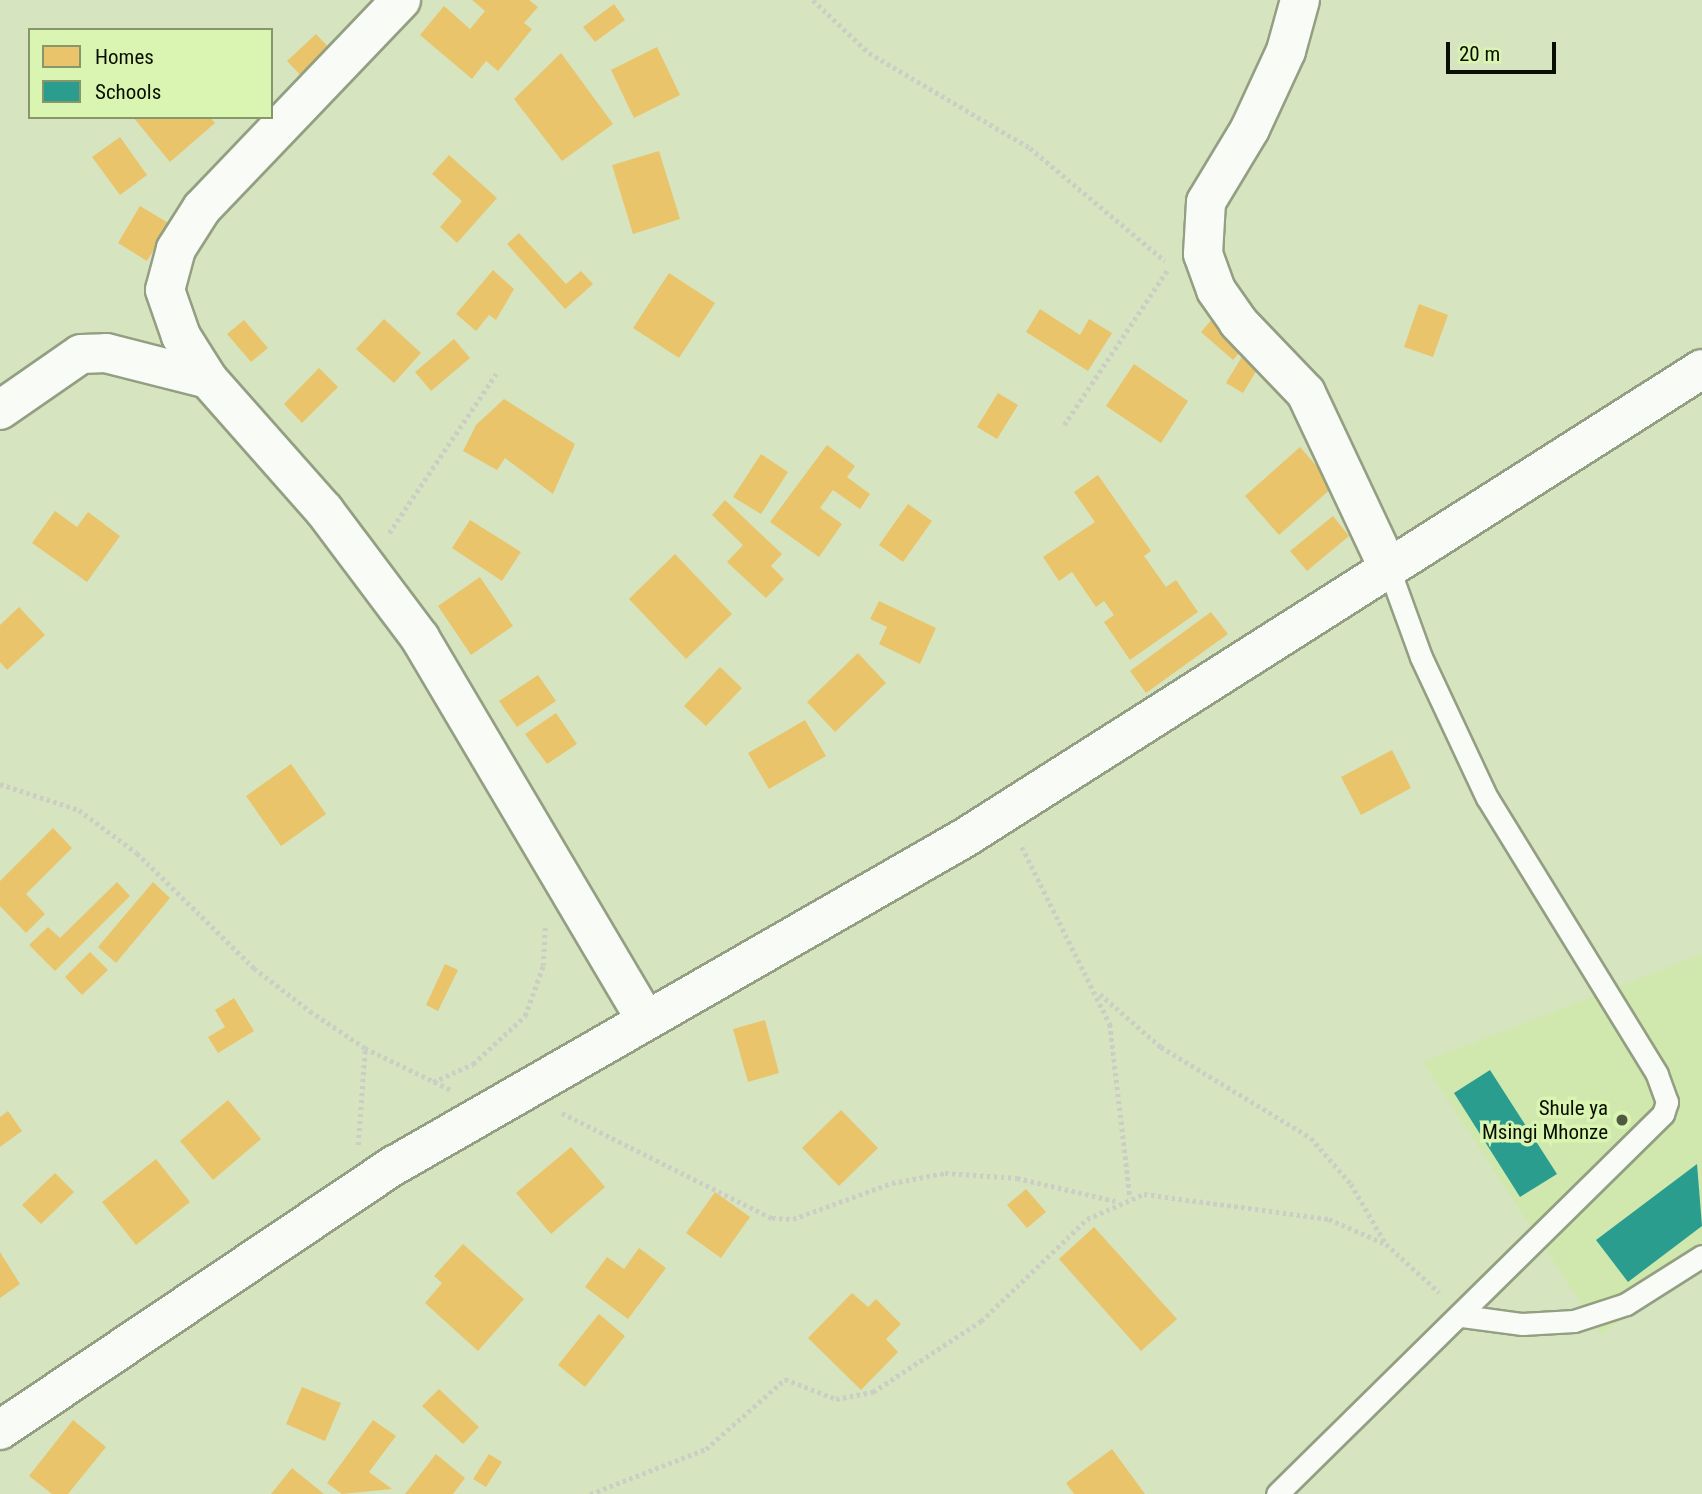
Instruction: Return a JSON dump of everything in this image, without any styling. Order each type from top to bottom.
[{"type":"street","points":[[401,0],[258,146],[202,208],[176,249],[165,290],[181,336],[208,379],[365,564],[467,711],[645,1017]]},
{"type":"street","points":[[1300,0],[1286,51],[1250,129],[1206,202],[1203,254],[1216,290],[1238,322],[1306,393],[1390,569]]},
{"type":"street","points":[[0,410],[81,354],[106,353],[208,379]]},
{"type":"street","points":[[0,1430],[360,1188],[645,1017],[839,913],[1004,814],[1702,369]]},
{"type":"lane","points":[[1278,1494],[1462,1316],[1663,1114],[1667,1102],[1657,1074],[1487,798],[1421,657],[1390,569]]},
{"type":"lane","points":[[1462,1316],[1522,1324],[1574,1321],[1626,1304],[1702,1256]]},
{"type":"path","points":[[813,0],[869,53],[1030,148],[1180,275]]},
{"type":"path","points":[[1064,425],[1170,266]]},
{"type":"path","points":[[365,564],[496,374]]},
{"type":"path","points":[[0,784],[79,810],[137,853],[254,968],[365,1048],[432,1083],[509,1098],[772,1218],[793,1219],[892,1183],[945,1173],[1017,1178],[1116,1201]]},
{"type":"path","points":[[1004,814],[1098,992],[1116,1046],[1130,1198]]},
{"type":"path","points":[[432,1083],[473,1064],[525,1016],[543,966],[545,917]]},
{"type":"path","points":[[1098,992],[1161,1047],[1311,1138],[1351,1184],[1387,1244],[1462,1316]]},
{"type":"path","points":[[360,1188],[365,1048]]},
{"type":"path","points":[[590,1494],[706,1449],[777,1382],[785,1379],[836,1399],[873,1392],[970,1329],[1052,1248],[1116,1201],[1182,1196],[1264,1207],[1329,1219],[1387,1244]]},
{"type":"shaded area","points":[[1702,954],[1702,1248],[1602,1336],[1423,1062]]},
{"type":"building: Homes","points":[[472,0],[529,0],[538,7],[524,23],[532,29],[498,71],[486,61],[472,79],[420,35],[444,6],[470,29],[485,11]]},
{"type":"building: Homes","points":[[614,4],[625,20],[595,42],[583,27]]},
{"type":"building: Homes","points":[[316,34],[335,54],[307,82],[287,61]]},
{"type":"building: Homes","points":[[657,47],[680,95],[634,118],[611,70]]},
{"type":"building: Homes","points":[[561,53],[613,124],[562,161],[514,99]]},
{"type":"building: Homes","points":[[135,119],[212,119],[215,123],[170,162]]},
{"type":"building: Homes","points":[[120,137],[147,175],[120,195],[92,157]]},
{"type":"building: Homes","points":[[659,151],[680,219],[633,234],[612,165]]},
{"type":"building: Homes","points":[[449,155],[497,198],[457,243],[440,227],[462,201],[432,174]]},
{"type":"building: Homes","points":[[140,206],[170,224],[147,261],[118,243]]},
{"type":"building: Homes","points":[[519,233],[566,284],[581,271],[593,284],[565,309],[507,244]]},
{"type":"building: Homes","points":[[493,270],[514,289],[496,320],[489,315],[476,331],[456,314]]},
{"type":"building: Homes","points":[[669,273],[715,303],[679,358],[633,328]]},
{"type":"building: Homes","points":[[1419,304],[1448,315],[1433,357],[1404,347]]},
{"type":"building: Homes","points":[[1040,309],[1080,335],[1089,319],[1112,333],[1088,371],[1026,332]]},
{"type":"building: Homes","points":[[1214,317],[1246,345],[1233,360],[1201,332]]},
{"type":"building: Homes","points":[[384,319],[421,353],[394,383],[356,349]]},
{"type":"building: Homes","points":[[244,320],[268,348],[251,362],[227,334]]},
{"type":"building: Homes","points":[[454,339],[470,358],[431,391],[415,372]]},
{"type":"building: Homes","points":[[1243,355],[1260,365],[1243,393],[1226,383]]},
{"type":"building: Homes","points":[[1134,364],[1188,401],[1161,443],[1106,406]]},
{"type":"building: Homes","points":[[319,368],[338,387],[302,423],[284,404]]},
{"type":"building: Homes","points":[[998,393],[1018,405],[997,439],[977,427]]},
{"type":"building: Homes","points":[[504,399],[575,444],[553,494],[505,458],[497,470],[463,451],[476,425]]},
{"type":"building: Homes","points":[[827,445],[855,466],[847,477],[870,494],[860,509],[833,490],[820,508],[842,524],[819,557],[770,522]]},
{"type":"building: Homes","points":[[1300,447],[1334,486],[1279,535],[1245,496]]},
{"type":"building: Homes","points":[[761,454],[788,472],[761,514],[733,497]]},
{"type":"building: Homes","points":[[1098,475],[1151,551],[1144,556],[1166,587],[1176,580],[1198,612],[1130,660],[1104,622],[1114,615],[1104,601],[1096,607],[1072,572],[1059,581],[1043,557],[1095,522],[1074,492]]},
{"type":"building: Homes","points":[[725,500],[782,554],[771,566],[784,579],[766,598],[727,562],[743,545],[712,515]]},
{"type":"building: Homes","points":[[908,504],[932,521],[903,562],[879,545]]},
{"type":"building: Homes","points":[[55,511],[77,527],[88,512],[120,536],[87,582],[32,543]]},
{"type":"building: Homes","points":[[1333,516],[1349,536],[1307,571],[1290,551]]},
{"type":"building: Homes","points":[[470,520],[521,552],[502,581],[452,548]]},
{"type":"building: Homes","points":[[675,554],[732,614],[686,659],[629,599]]},
{"type":"building: Homes","points":[[480,577],[513,626],[471,655],[438,606]]},
{"type":"building: Homes","points":[[879,601],[936,628],[920,664],[879,644],[887,627],[870,619]]},
{"type":"building: Homes","points":[[19,607],[45,635],[7,670],[0,662],[0,625]]},
{"type":"building: Homes","points":[[1211,612],[1228,634],[1146,693],[1130,671]]},
{"type":"building: Homes","points":[[858,653],[886,683],[835,732],[807,702]]},
{"type":"building: Homes","points":[[720,667],[742,688],[706,726],[684,706]]},
{"type":"building: Homes","points":[[538,675],[556,701],[517,727],[499,701]]},
{"type":"building: Homes","points":[[556,713],[577,744],[547,764],[525,734]]},
{"type":"building: Homes","points":[[805,720],[826,756],[769,789],[748,753]]},
{"type":"building: Homes","points":[[1392,750],[1411,788],[1361,815],[1341,777]]},
{"type":"building: Homes","points":[[291,764],[326,814],[281,846],[246,796]]},
{"type":"building: Homes","points":[[53,828],[72,848],[26,894],[45,914],[26,933],[0,906],[0,881]]},
{"type":"building: Homes","points":[[117,882],[130,896],[55,971],[29,945],[48,927],[60,938]]},
{"type":"building: Homes","points":[[153,882],[170,898],[116,963],[98,947]]},
{"type":"building: Homes","points":[[90,952],[108,970],[82,995],[65,977]]},
{"type":"building: Homes","points":[[445,964],[458,970],[438,1011],[426,1005]]},
{"type":"building: Homes","points":[[234,998],[254,1031],[218,1053],[208,1037],[225,1027],[215,1010]]},
{"type":"building: Homes","points":[[765,1020],[779,1073],[748,1082],[733,1029]]},
{"type":"building: Homes","points":[[228,1100],[261,1139],[213,1180],[180,1141]]},
{"type":"building: Homes","points":[[841,1110],[878,1148],[839,1186],[802,1148]]},
{"type":"building: Homes","points":[[8,1111],[22,1131],[0,1147],[0,1117]]},
{"type":"building: Homes","points":[[571,1147],[605,1187],[551,1234],[516,1193]]},
{"type":"building: Homes","points":[[156,1159],[190,1202],[136,1245],[102,1202]]},
{"type":"building: Homes","points":[[55,1173],[74,1192],[41,1224],[22,1205]]},
{"type":"building: Homes","points":[[1026,1189],[1046,1212],[1027,1228],[1007,1205]]},
{"type":"building: Homes","points":[[715,1192],[750,1217],[721,1258],[686,1233]]},
{"type":"building: Homes","points":[[1094,1227],[1177,1319],[1141,1351],[1059,1259]]},
{"type":"building: Homes","points":[[463,1244],[524,1299],[478,1351],[425,1303],[442,1283],[434,1276]]},
{"type":"building: Homes","points":[[639,1248],[666,1268],[628,1319],[585,1287],[607,1257],[624,1269]]},
{"type":"building: Homes","points":[[0,1252],[20,1284],[0,1298]]},
{"type":"building: Homes","points":[[852,1293],[868,1307],[876,1299],[901,1324],[886,1339],[898,1352],[861,1390],[808,1338]]},
{"type":"building: Homes","points":[[599,1314],[625,1336],[585,1387],[558,1365]]},
{"type":"building: Homes","points":[[302,1387],[341,1403],[325,1441],[286,1424]]},
{"type":"building: Homes","points":[[439,1389],[479,1427],[463,1444],[422,1406]]},
{"type":"building: Homes","points":[[73,1420],[106,1447],[68,1494],[52,1494],[29,1476]]},
{"type":"building: Homes","points":[[373,1420],[396,1436],[369,1472],[392,1489],[342,1494],[327,1483]]},
{"type":"building: Homes","points":[[1112,1449],[1145,1494],[1074,1494],[1066,1483]]},
{"type":"building: Homes","points":[[436,1454],[465,1478],[453,1494],[405,1494]]},
{"type":"building: Homes","points":[[489,1454],[502,1462],[486,1487],[473,1479]]},
{"type":"building: Homes","points":[[292,1468],[324,1494],[271,1494]]},
{"type":"building: Schools","points":[[1490,1070],[1557,1174],[1520,1197],[1454,1093]]},
{"type":"building: Schools","points":[[1697,1164],[1702,1226],[1628,1282],[1596,1240]]},
{"type":"place","name":"Shule ya Msingi Mhonze","points":[[1622,1120]]}]
